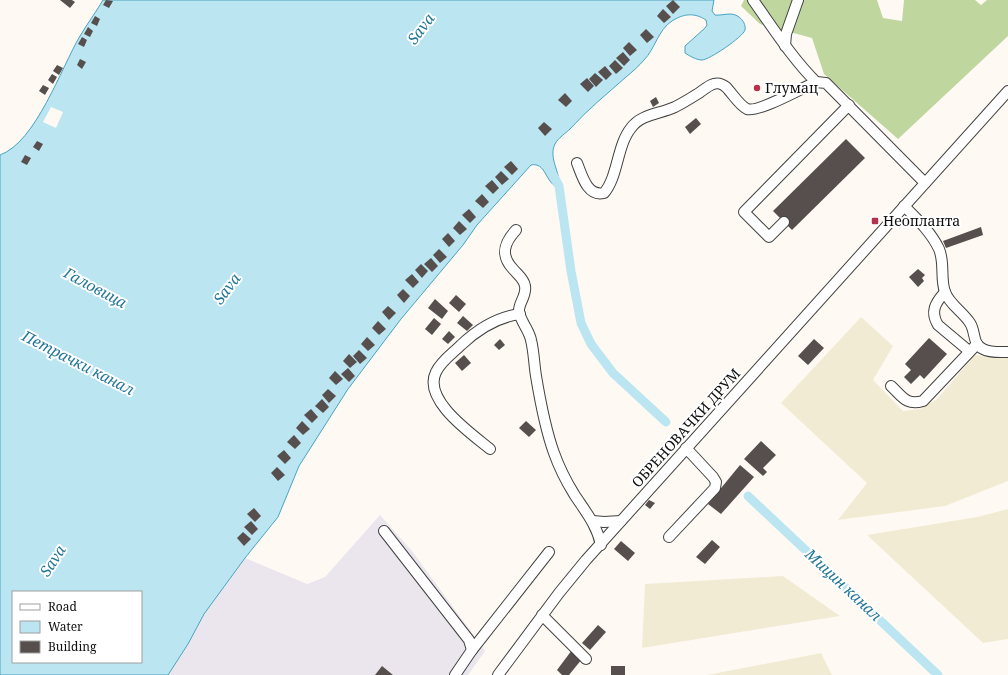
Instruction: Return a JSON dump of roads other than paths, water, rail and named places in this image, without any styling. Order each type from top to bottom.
[{"type":"street","points":[[753,0],[785,46],[816,82]]},
{"type":"street","points":[[785,46],[786,34],[798,0]]},
{"type":"street","points":[[577,164],[586,185],[590,190],[598,194],[604,192],[608,187],[624,138],[635,122],[646,116],[673,108],[711,85],[717,83],[726,87],[746,108],[754,109],[816,82],[826,83],[925,183]]},
{"type":"street","name":"ОБРЕНОВАЧКИ ДРУМ","points":[[498,675],[559,593],[621,521],[1008,91]]},
{"type":"street","points":[[784,222],[769,237],[744,212],[849,105]]},
{"type":"street","points":[[904,206],[930,233],[940,251],[945,292],[970,322],[977,344],[984,349],[1008,352]]},
{"type":"street","points":[[516,230],[506,243],[506,260],[524,282],[526,288],[520,304],[520,314],[531,338],[536,377],[554,453],[573,492],[593,521],[598,531],[601,544]]},
{"type":"street","points":[[945,292],[938,299],[933,311],[936,321],[938,325],[969,352]]},
{"type":"street","points":[[490,449],[447,412],[436,393],[434,377],[436,371],[443,362],[476,332],[496,321],[520,314]]},
{"type":"street","points":[[891,386],[906,401],[911,403],[923,401],[977,344]]},
{"type":"street","points":[[670,537],[715,488],[716,482],[714,477],[686,448]]},
{"type":"street","points":[[593,521],[621,521]]},
{"type":"street","points":[[384,531],[469,640],[472,650]]},
{"type":"street","points":[[455,675],[472,650],[549,552]]},
{"type":"street","points":[[542,615],[586,659]]},
{"type":"water","points":[[103,0],[714,0],[712,11],[715,15],[733,14],[740,18],[745,24],[745,30],[738,38],[725,48],[706,59],[700,60],[685,53],[685,46],[705,28],[707,25],[706,20],[702,17],[684,15],[672,21],[663,29],[648,56],[556,142],[553,149],[553,155],[559,186],[557,187],[550,181],[540,166],[531,165],[477,225],[463,245],[401,319],[348,389],[299,466],[278,517],[245,558],[204,614],[188,644],[168,675],[0,675],[0,155],[13,147],[25,135],[36,120],[80,36]]},
{"type":"waterway","points":[[553,175],[559,186],[571,271],[581,323],[591,344],[613,373],[666,422]]},
{"type":"waterway","name":"Мицин канал","points":[[748,496],[938,675]]},
{"type":"place","name":"Глумац","points":[[757,88]]},
{"type":"place","name":"Неопланта","points":[[875,221]]},
{"type":"water label","name":"Sava","points":[[421,29]]},
{"type":"water label","name":"Галовица","points":[[95,288]]},
{"type":"water label","name":"Sava","points":[[227,289]]},
{"type":"water label","name":"Петрачки канал","points":[[78,363]]},
{"type":"water label","name":"Sava","points":[[53,561]]}]
